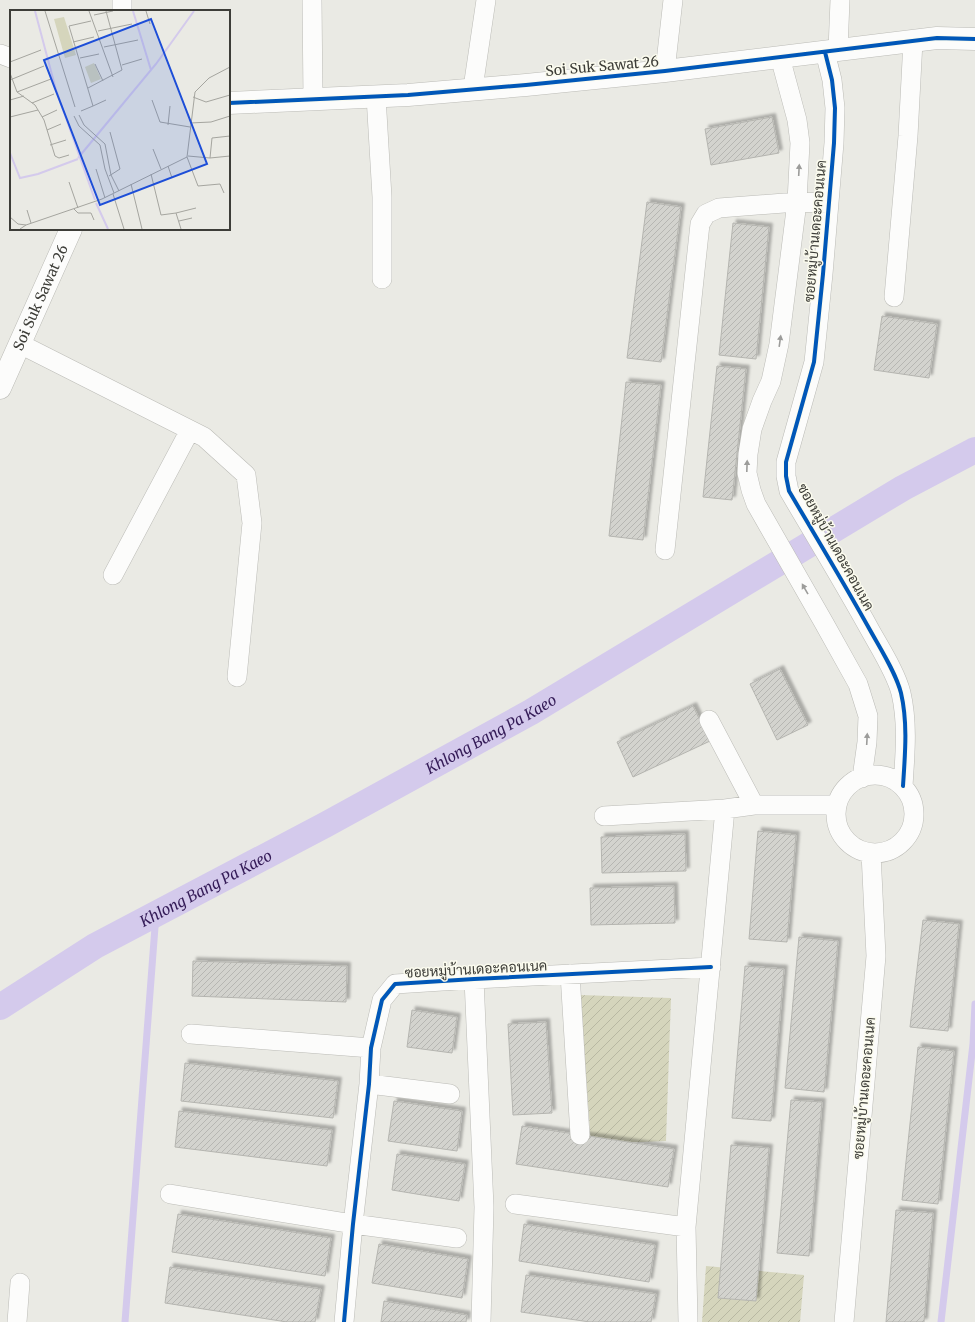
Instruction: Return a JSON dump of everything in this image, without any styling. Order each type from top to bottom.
[{"type":"street","points":[[312,0],[313,99]]},
{"type":"street","points":[[473,88],[486,0]]},
{"type":"street","points":[[665,71],[673,0]]},
{"type":"street","name":"ซอยหมู่บ้านเดอะคอนเนค","points":[[840,0],[831,51],[835,108],[834,143],[814,362],[786,462],[786,476],[789,491],[859,610],[888,664],[900,692],[905,715],[905,745],[902,786]]},
{"type":"street","name":"Soi Suk Sawat 26","points":[[230,103],[376,96],[526,85],[665,71],[937,38],[975,39]]},
{"type":"street","points":[[894,297],[908,136],[913,41]]},
{"type":"street","points":[[0,54],[10,58]]},
{"type":"street","name":"ซอยหมู่บ้านเดอะคอนเนค","points":[[780,57],[795,113],[800,143],[797,202],[780,344],[771,380],[752,429],[747,473],[756,504],[858,684],[868,716],[867,742],[862,778]]},
{"type":"street","points":[[376,96],[382,197],[382,279]]},
{"type":"street","points":[[665,550],[700,224],[706,214],[719,208],[797,202],[829,203]]},
{"type":"street","name":"Soi Suk Sawat 26","points":[[2,378],[20,344],[71,230]]},
{"type":"street","points":[[20,344],[204,437],[246,475],[252,523],[237,677]]},
{"type":"street","points":[[113,575],[190,430]]},
{"type":"street","points":[[709,720],[754,805]]},
{"type":"street","points":[[876,775],[889,778],[902,786],[911,800],[914,815],[911,831],[901,844],[887,852],[871,853],[858,849],[848,842],[840,831],[836,818],[837,805],[840,797],[850,784],[862,778],[876,775]]},
{"type":"street","points":[[604,816],[725,809],[754,805],[837,805]]},
{"type":"street","points":[[688,1322],[686,1227],[725,809]]},
{"type":"street","name":"ซอยหมู่บ้านเดอะคอนเนค","points":[[844,1322],[876,956],[871,853]]},
{"type":"street","name":"ซอยหมู่บ้านเดอะคอนเนค","points":[[344,1322],[353,1224],[369,1084],[371,1048],[382,1000],[395,984],[711,967]]},
{"type":"street","points":[[570,974],[580,1135]]},
{"type":"street","name":"ซอยหมู่บ้านเดอะคอนเนค","points":[[474,979],[484,1207],[482,1322]]},
{"type":"street","points":[[191,1034],[371,1048]]},
{"type":"street","points":[[369,1084],[450,1094]]},
{"type":"street","points":[[170,1194],[353,1224],[456,1238]]},
{"type":"street","points":[[515,1204],[686,1227]]},
{"type":"street","points":[[17,1322],[20,1283]]},
{"type":"green space","points":[[580,995],[671,998],[666,1141],[591,1144]]},
{"type":"green space","points":[[706,1266],[804,1275],[800,1322],[702,1322]]},
{"type":"building","points":[[772,117],[779,153],[711,165],[705,129]]},
{"type":"building","points":[[647,202],[681,207],[661,362],[627,358]]},
{"type":"building","points":[[733,223],[769,227],[756,359],[719,355]]},
{"type":"building","points":[[882,316],[937,324],[929,378],[874,370]]},
{"type":"building","points":[[717,366],[746,369],[732,500],[703,497]]},
{"type":"building","points":[[626,382],[661,385],[643,540],[609,536]]},
{"type":"building","points":[[780,669],[808,725],[777,740],[750,684]]},
{"type":"building","points":[[693,706],[710,741],[633,777],[617,742]]},
{"type":"building","points":[[758,831],[796,835],[787,942],[749,939]]},
{"type":"building","points":[[685,834],[686,871],[602,873],[601,837]]},
{"type":"building","points":[[674,886],[675,923],[591,925],[590,888]]},
{"type":"building","points":[[923,920],[959,924],[948,1031],[910,1027]]},
{"type":"building","points":[[799,937],[838,941],[824,1092],[785,1088]]},
{"type":"building","points":[[193,961],[347,966],[346,1002],[192,996]]},
{"type":"building","points":[[745,966],[784,969],[771,1121],[732,1118]]},
{"type":"building","points":[[412,1010],[457,1017],[452,1053],[407,1047]]},
{"type":"building","points":[[546,1022],[552,1113],[513,1115],[508,1024]]},
{"type":"building","points":[[918,1047],[954,1051],[938,1204],[902,1200]]},
{"type":"building","points":[[185,1063],[338,1081],[333,1118],[181,1101]]},
{"type":"building","points":[[791,1100],[822,1102],[809,1256],[777,1253]]},
{"type":"building","points":[[394,1101],[462,1111],[457,1151],[388,1141]]},
{"type":"building","points":[[179,1111],[332,1130],[327,1166],[175,1147]]},
{"type":"building","points":[[522,1126],[674,1149],[668,1187],[516,1164]]},
{"type":"building","points":[[731,1145],[769,1148],[756,1301],[718,1298]]},
{"type":"building","points":[[397,1154],[465,1164],[459,1201],[392,1190]]},
{"type":"building","points":[[896,1210],[933,1213],[924,1322],[886,1322]]},
{"type":"building","points":[[178,1214],[331,1238],[325,1276],[172,1252]]},
{"type":"building","points":[[524,1224],[655,1245],[649,1282],[519,1261]]},
{"type":"building","points":[[379,1244],[468,1259],[462,1298],[372,1283]]},
{"type":"building","points":[[170,1267],[321,1289],[315,1322],[287,1322],[165,1303]]},
{"type":"building","points":[[526,1275],[656,1294],[651,1322],[590,1322],[521,1312]]},
{"type":"building","points":[[384,1301],[467,1315],[466,1322],[381,1322]]},
{"type":"waterway","name":"Khlong Bang Pa Kaeo","points":[[0,1007],[95,946],[325,825],[531,712],[903,488],[975,450]]},
{"type":"waterway","points":[[125,1322],[156,914]]},
{"type":"waterway","points":[[941,1322],[973,1044],[975,1004]]},
{"type":"cycle path","points":[[230,103],[408,95],[526,85],[665,71],[937,38],[975,39]]},
{"type":"cycle path","points":[[825,52],[832,80],[835,108],[834,143],[823,274],[814,362],[786,462],[786,476],[789,491],[840,577],[892,669],[899,685],[905,716],[903,786]]},
{"type":"cycle path","points":[[344,1322],[353,1224],[369,1084],[371,1048],[382,1000],[395,984],[711,967]]}]
